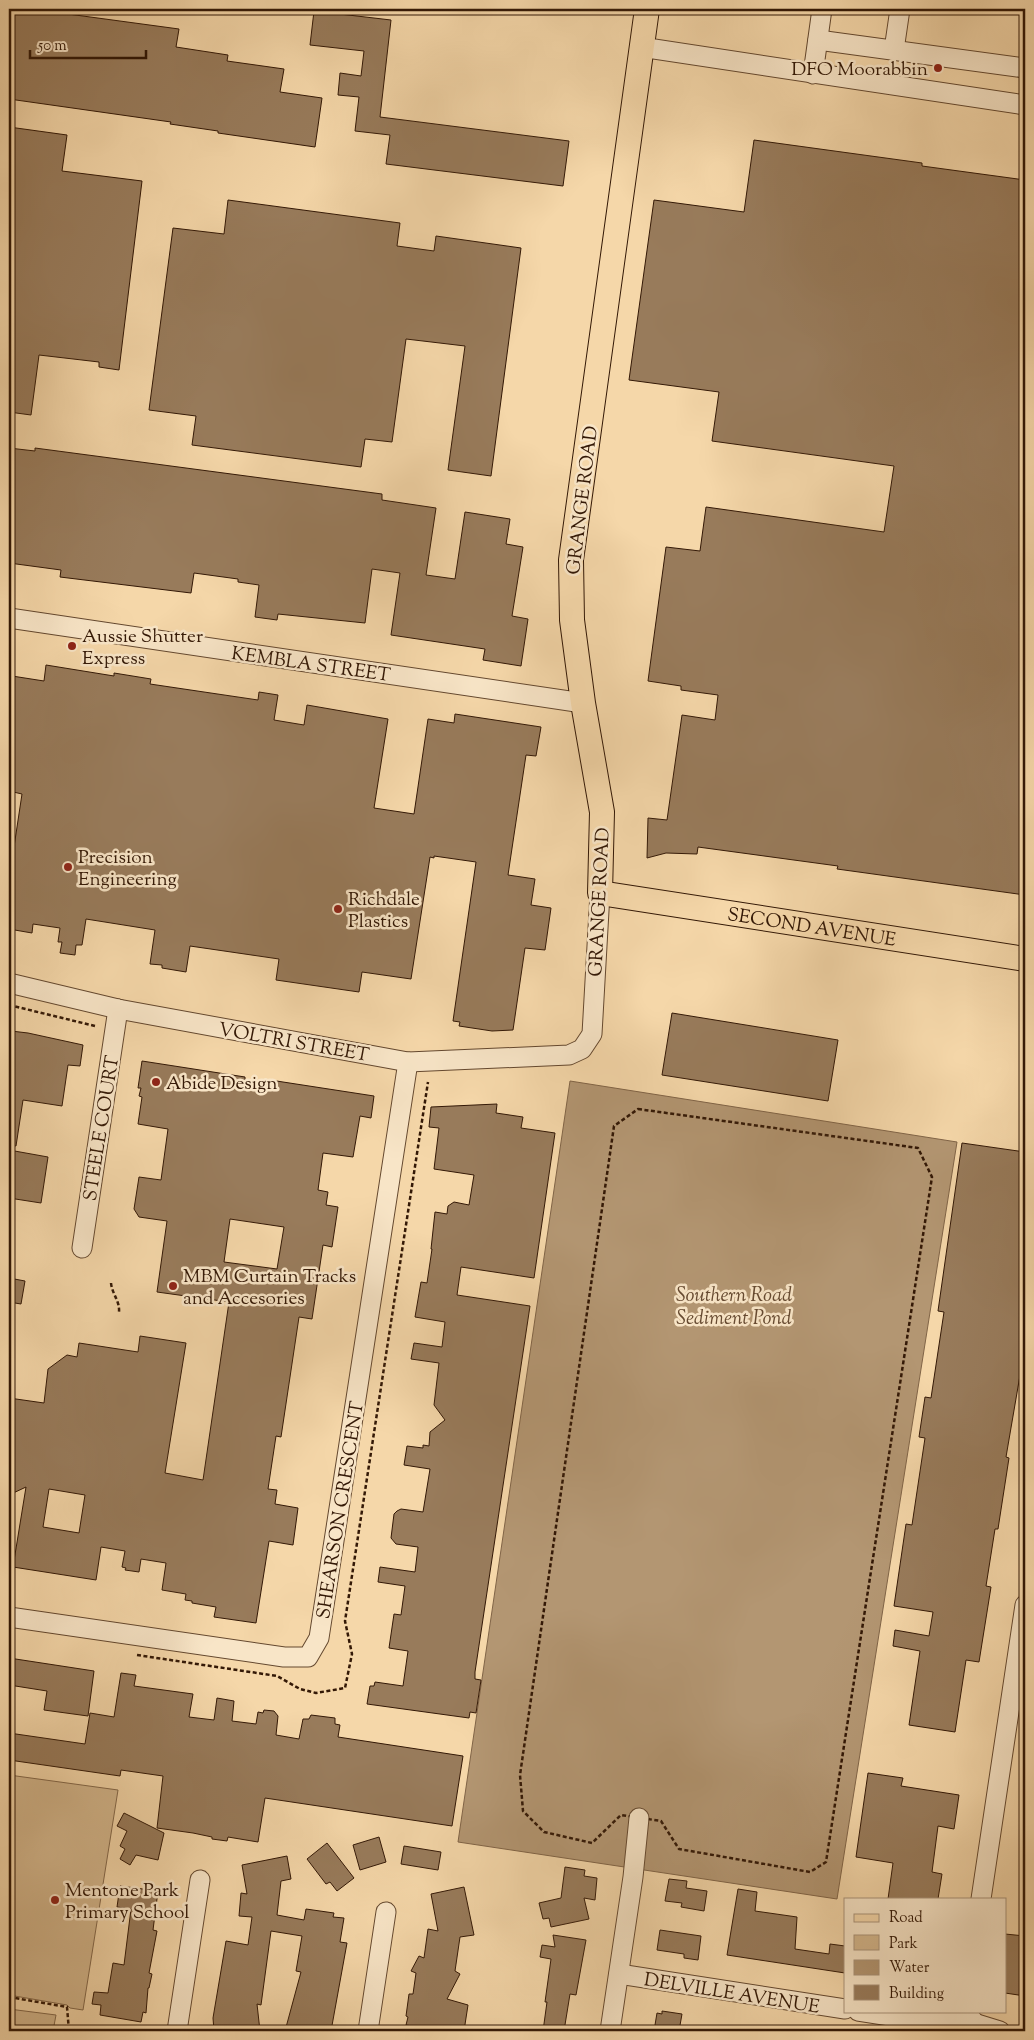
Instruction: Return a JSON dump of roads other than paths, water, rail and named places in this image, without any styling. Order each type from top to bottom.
[{"type":"main road","name":"GRANGE ROAD","points":[[600,893],[602,812],[583,703],[572,620],[571,560],[647,9]]},
{"type":"main road","name":"SECOND AVENUE","points":[[600,893],[1025,959]]},
{"type":"street","points":[[813,74],[822,9]]},
{"type":"street","points":[[894,50],[900,9]]},
{"type":"street","points":[[818,40],[1025,68]]},
{"type":"street","points":[[641,47],[1025,106]]},
{"type":"street","name":"KEMBLA STREET","points":[[9,618],[583,703]]},
{"type":"street","name":"GRANGE ROAD","points":[[582,1049],[592,1034],[600,893]]},
{"type":"street","name":"VOLTRI STREET","points":[[9,983],[118,1009],[408,1062],[569,1055],[582,1049]]},
{"type":"street","name":"STEELE COURT","points":[[82,1248],[118,1009]]},
{"type":"street","name":"SHEARSON CRESCENT","points":[[9,1617],[284,1657],[308,1657],[319,1638],[408,1062]]},
{"type":"street","points":[[981,1898],[1025,1605]]},
{"type":"street","points":[[610,2031],[633,1877],[639,1818]]},
{"type":"street","points":[[177,2031],[200,1880]]},
{"type":"street","points":[[368,2031],[386,1912]]},
{"type":"street","name":"DELVILLE AVENUE","points":[[619,1974],[844,2009]]},
{"type":"street","points":[[864,2012],[916,2020],[961,2022],[1000,2031]]},
{"type":"water","name":"Southern Road Sediment Pond","points":[[570,1081],[957,1142],[837,1899],[458,1842]]},
{"type":"place","name":"DFO Moorabbin","points":[[938,68]]},
{"type":"place","name":"Aussie Shutter Express","points":[[72,646]]},
{"type":"place","name":"Precision Engineering","points":[[68,867]]},
{"type":"place","name":"Richdale Plastics","points":[[338,909]]},
{"type":"place","name":"Abide Design","points":[[156,1082]]},
{"type":"place","name":"MBM Curtain Tracks and Accesories","points":[[173,1286]]},
{"type":"place","name":"Mentone Park Primary School","points":[[55,1900]]}]
